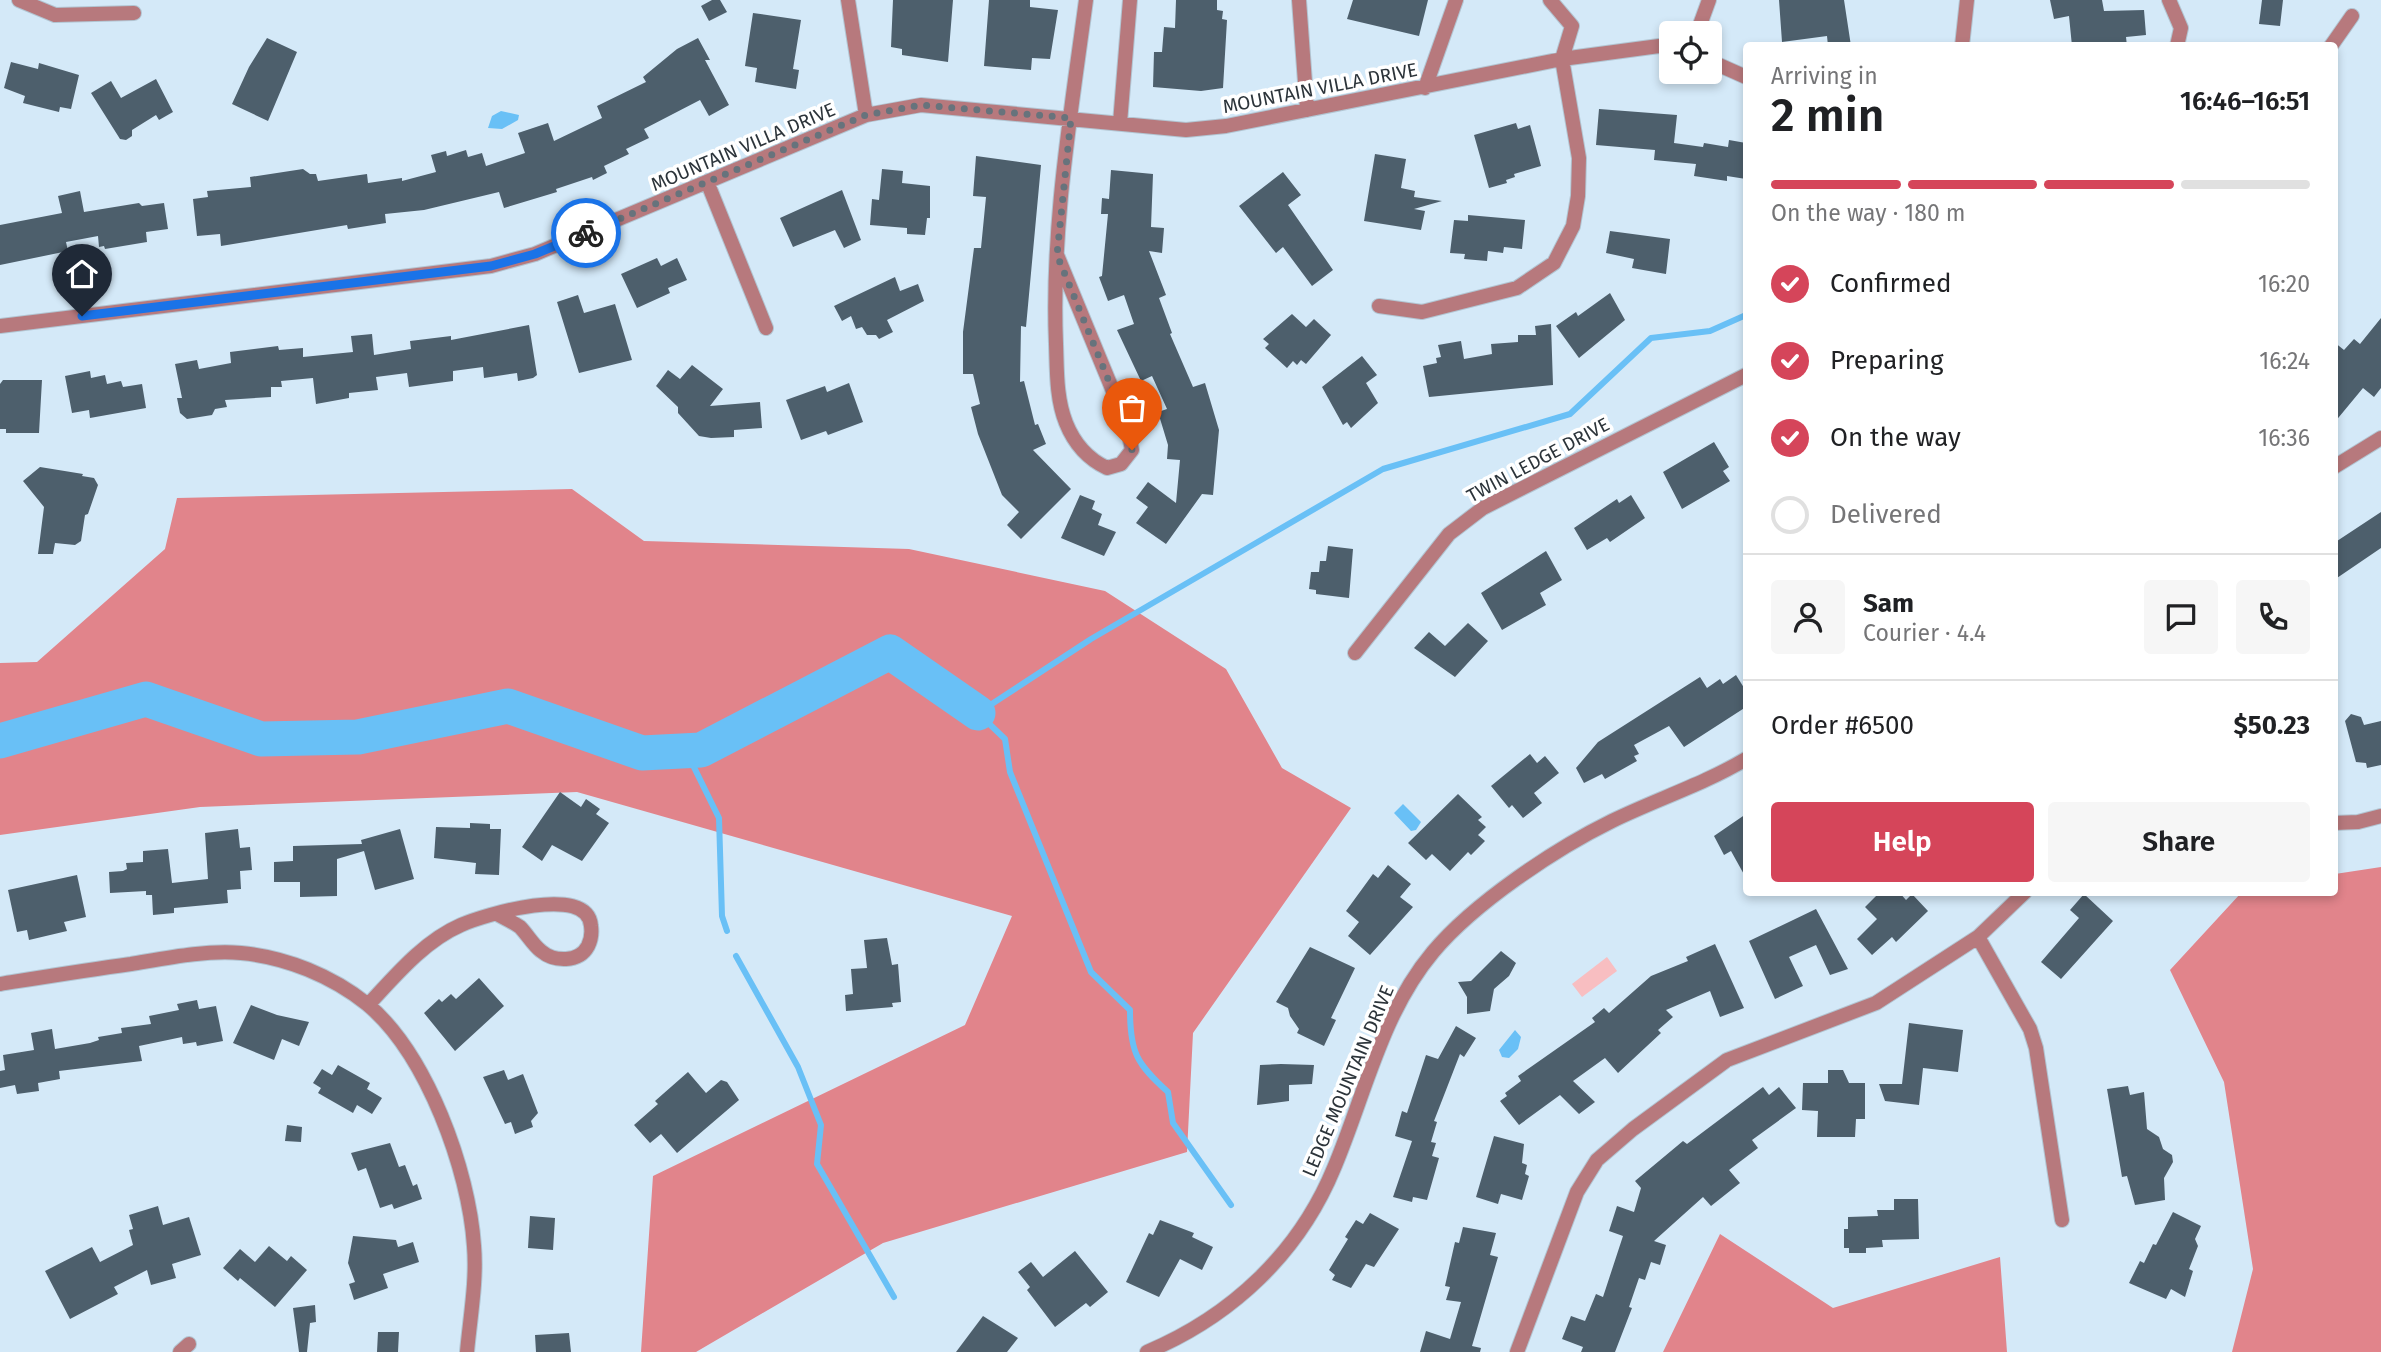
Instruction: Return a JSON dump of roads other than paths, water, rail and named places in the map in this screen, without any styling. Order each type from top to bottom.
[{"type":"street","points":[[19,0],[55,15],[134,13]]},
{"type":"street","points":[[848,0],[866,115]]},
{"type":"street","points":[[1057,255],[1127,425],[1132,450],[1121,464],[1107,468],[1089,459],[1066,424],[1058,390],[1054,299],[1057,255],[1086,0]]},
{"type":"street","points":[[1120,122],[1130,0]]},
{"type":"street","points":[[1299,0],[1307,110]]},
{"type":"street","points":[[1425,88],[1456,0]]},
{"type":"street","points":[[1379,306],[1422,312],[1517,288],[1554,262],[1573,226],[1578,196],[1579,158],[1562,59],[1572,26],[1549,0]]},
{"type":"street","points":[[1701,21],[1709,0]]},
{"type":"street","points":[[1962,42],[1967,0]]},
{"type":"street","points":[[2169,0],[2180,28],[2178,42]]},
{"type":"street","points":[[2334,42],[2352,16]]},
{"type":"street","name":"MOUNTAIN VILLA DRIVE","points":[[0,327],[491,266],[535,254],[708,184],[866,115],[921,105],[1186,130],[1226,126],[1562,59],[1659,46]]},
{"type":"street","points":[[1722,66],[1743,76]]},
{"type":"street","points":[[708,184],[766,328]]},
{"type":"street","name":"TWIN LEDGE DRIVE","points":[[1355,653],[1442,542],[1483,508],[1743,377]]},
{"type":"street","points":[[2338,465],[2381,438]]},
{"type":"street","name":"LEDGE MOUNTAIN DRIVE","points":[[1147,1352],[1208,1322],[1247,1293],[1296,1239],[1334,1169],[1373,1061],[1404,993],[1433,952],[1468,917],[1542,863],[1611,821],[1707,782],[1743,761]]},
{"type":"street","points":[[2338,823],[2358,822],[2381,816]]},
{"type":"street","points":[[1517,1352],[1577,1192],[1597,1160],[1633,1129],[1727,1060],[1876,1003],[1978,937],[2021,896]]},
{"type":"street","points":[[368,1005],[410,960],[459,926],[497,914],[540,903],[583,909],[591,919],[592,933],[587,948],[573,958],[558,960],[540,951],[518,926],[497,914]]},
{"type":"street","points":[[1978,937],[2030,1029],[2036,1048],[2062,1220]]},
{"type":"street","points":[[0,984],[184,955],[241,953],[287,962],[331,980],[368,1005],[408,1051],[439,1111],[458,1167],[474,1246],[467,1352]]},
{"type":"water","points":[[501,111],[519,115],[518,120],[502,129],[488,128],[492,116]]},
{"type":"water","points":[[1403,804],[1421,822],[1416,830],[1411,831],[1394,813]]},
{"type":"water","points":[[1515,1030],[1521,1037],[1518,1049],[1509,1058],[1502,1057],[1499,1050]]},
{"type":"waterway","points":[[1231,1205],[1173,1123],[1168,1092],[1137,1057],[1130,1010],[1091,972],[1010,772],[1005,739],[978,713],[1091,639],[1383,469],[1570,414],[1651,338],[1710,331],[1743,316]]},
{"type":"waterway","points":[[0,741],[146,699],[261,739],[358,737],[508,706],[642,753],[701,750],[890,652],[978,713]]},
{"type":"waterway","points":[[686,751],[719,818],[722,916],[727,931]]},
{"type":"waterway","points":[[736,956],[798,1067],[821,1125],[817,1164],[894,1297]]}]
